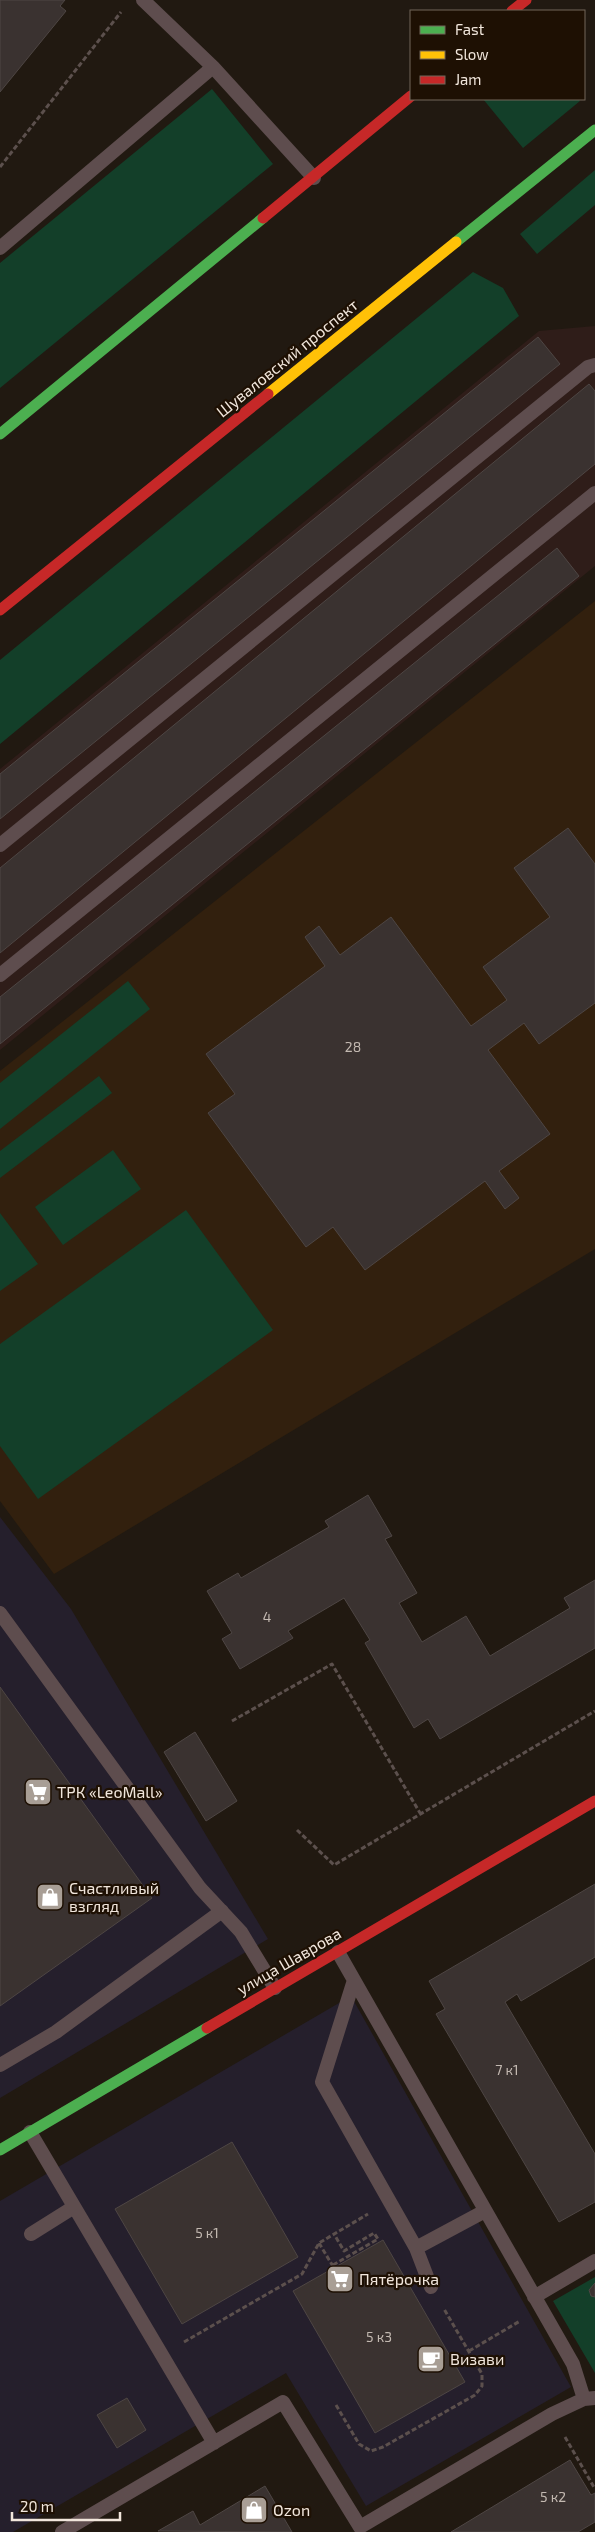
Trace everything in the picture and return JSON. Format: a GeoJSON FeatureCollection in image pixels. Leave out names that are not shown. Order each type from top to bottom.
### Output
{"type":"FeatureCollection","features":[{"type":"Feature","properties":{"kind":"main road"},"geometry":{"type":"LineString","coordinates":[[513,10],[526,0]]}},
{"type":"Feature","properties":{"kind":"main road"},"geometry":{"type":"LineString","coordinates":[[0,434],[314,178],[410,97]]}},
{"type":"Feature","properties":{"kind":"main road","name":"Шуваловский проспект"},"geometry":{"type":"LineString","coordinates":[[0,610],[595,130]]}},
{"type":"Feature","properties":{"kind":"main road","name":"улица Шаврова"},"geometry":{"type":"LineString","coordinates":[[0,2150],[595,1801]]}},
{"type":"Feature","properties":{"kind":"lane"},"geometry":{"type":"LineString","coordinates":[[143,0],[213,67],[314,178]]}},
{"type":"Feature","properties":{"kind":"lane"},"geometry":{"type":"LineString","coordinates":[[0,248],[213,67]]}},
{"type":"Feature","properties":{"kind":"lane"},"geometry":{"type":"LineString","coordinates":[[0,845],[580,373],[595,365]]}},
{"type":"Feature","properties":{"kind":"lane"},"geometry":{"type":"LineString","coordinates":[[0,975],[595,493]]}},
{"type":"Feature","properties":{"kind":"lane"},"geometry":{"type":"LineString","coordinates":[[0,1614],[200,1888],[241,1932],[275,1988]]}},
{"type":"Feature","properties":{"kind":"lane"},"geometry":{"type":"LineString","coordinates":[[0,2065],[56,2032],[222,1911]]}},
{"type":"Feature","properties":{"kind":"lane"},"geometry":{"type":"LineString","coordinates":[[62,2532],[283,2402],[360,2527],[552,2414],[589,2399],[573,2364],[338,1952]]}},
{"type":"Feature","properties":{"kind":"lane"},"geometry":{"type":"LineString","coordinates":[[354,1980],[322,2082],[416,2248],[430,2287]]}},
{"type":"Feature","properties":{"kind":"lane"},"geometry":{"type":"LineString","coordinates":[[30,2132],[214,2443]]}},
{"type":"Feature","properties":{"kind":"lane"},"geometry":{"type":"LineString","coordinates":[[31,2234],[74,2207]]}},
{"type":"Feature","properties":{"kind":"lane"},"geometry":{"type":"LineString","coordinates":[[416,2248],[485,2211]]}},
{"type":"Feature","properties":{"kind":"lane"},"geometry":{"type":"LineString","coordinates":[[534,2297],[595,2261]]}},
{"type":"Feature","properties":{"kind":"path"},"geometry":{"type":"LineString","coordinates":[[0,168],[125,8]]}},
{"type":"Feature","properties":{"kind":"path"},"geometry":{"type":"LineString","coordinates":[[232,1721],[332,1664],[420,1813]]}},
{"type":"Feature","properties":{"kind":"path"},"geometry":{"type":"LineString","coordinates":[[297,1830],[334,1865],[595,1711]]}},
{"type":"Feature","properties":{"kind":"path"},"geometry":{"type":"LineString","coordinates":[[162,2355],[302,2274],[319,2243],[390,2202]]}},
{"type":"Feature","properties":{"kind":"path"},"geometry":{"type":"LineString","coordinates":[[319,2243],[333,2266],[378,2239],[374,2233],[344,2251],[334,2234]]}},
{"type":"Feature","properties":{"kind":"path"},"geometry":{"type":"LineString","coordinates":[[336,2405],[360,2444],[370,2451],[383,2447],[475,2395],[482,2386],[482,2374],[430,2287]]}},
{"type":"Feature","properties":{"kind":"path"},"geometry":{"type":"LineString","coordinates":[[469,2351],[541,2309]]}},
{"type":"Feature","properties":{"kind":"path"},"geometry":{"type":"LineString","coordinates":[[552,2414],[595,2489]]}},
{"type":"Feature","properties":{"kind":"shaded area"},"geometry":{"type":"Polygon","coordinates":[[[595,326],[595,566],[0,1050],[0,769],[539,331],[595,326]]]}},
{"type":"Feature","properties":{"kind":"shaded area"},"geometry":{"type":"Polygon","coordinates":[[[595,601],[595,1249],[54,1574],[0,1501],[0,1071],[595,601]]]}},
{"type":"Feature","properties":{"kind":"shaded area"},"geometry":{"type":"Polygon","coordinates":[[[0,1517],[71,1609],[268,1939],[0,2098],[0,1517]]]}},
{"type":"Feature","properties":{"kind":"shaded area"},"geometry":{"type":"Polygon","coordinates":[[[351,1996],[571,2387],[366,2506],[286,2373],[13,2532],[0,2532],[0,2201],[351,1996]]]}},
{"type":"Feature","properties":{"kind":"green space"},"geometry":{"type":"Polygon","coordinates":[[[212,89],[273,164],[0,388],[0,263],[212,89]]]}},
{"type":"Feature","properties":{"kind":"green space"},"geometry":{"type":"Polygon","coordinates":[[[484,100],[580,101],[523,148],[484,100]]]}},
{"type":"Feature","properties":{"kind":"green space"},"geometry":{"type":"Polygon","coordinates":[[[595,170],[595,205],[537,254],[520,234],[595,170]]]}},
{"type":"Feature","properties":{"kind":"green space"},"geometry":{"type":"Polygon","coordinates":[[[473,272],[503,288],[519,316],[0,744],[0,660],[473,272]]]}},
{"type":"Feature","properties":{"kind":"green space"},"geometry":{"type":"Polygon","coordinates":[[[128,981],[150,1009],[0,1129],[0,1083],[128,981]]]}},
{"type":"Feature","properties":{"kind":"green space"},"geometry":{"type":"Polygon","coordinates":[[[99,1076],[112,1093],[0,1178],[0,1151],[99,1076]]]}},
{"type":"Feature","properties":{"kind":"green space"},"geometry":{"type":"Polygon","coordinates":[[[113,1150],[141,1189],[63,1245],[35,1207],[113,1150]]]}},
{"type":"Feature","properties":{"kind":"green space"},"geometry":{"type":"Polygon","coordinates":[[[186,1210],[273,1330],[38,1499],[0,1446],[0,1344],[186,1210]]]}},
{"type":"Feature","properties":{"kind":"green space"},"geometry":{"type":"Polygon","coordinates":[[[0,1213],[38,1264],[0,1291],[0,1213]]]}},
{"type":"Feature","properties":{"kind":"green space"},"geometry":{"type":"Polygon","coordinates":[[[595,2277],[595,2373],[553,2301],[595,2277]]]}},
{"type":"Feature","properties":{"kind":"building"},"geometry":{"type":"Polygon","coordinates":[[[0,0],[65,0],[60,6],[66,11],[0,92],[0,0]]]}},
{"type":"Feature","properties":{"kind":"building"},"geometry":{"type":"Polygon","coordinates":[[[538,337],[560,364],[0,819],[0,774],[538,337]]]}},
{"type":"Feature","properties":{"kind":"building"},"geometry":{"type":"Polygon","coordinates":[[[589,384],[595,391],[595,464],[0,953],[0,868],[589,384]]]}},
{"type":"Feature","properties":{"kind":"building"},"geometry":{"type":"Polygon","coordinates":[[[557,548],[579,576],[0,1044],[0,997],[557,548]]]}},
{"type":"Feature","properties":{"kind":"building"},"geometry":{"type":"Polygon","coordinates":[[[568,828],[595,864],[595,1003],[539,1044],[524,1023],[488,1050],[550,1134],[499,1171],[519,1198],[505,1209],[485,1181],[365,1270],[333,1227],[306,1247],[208,1113],[235,1094],[206,1054],[325,966],[305,937],[319,926],[340,955],[391,917],[471,1026],[507,1000],[483,967],[550,917],[514,868],[568,828]]]}},
{"type":"Feature","properties":{"kind":"building"},"geometry":{"type":"Polygon","coordinates":[[[368,1495],[392,1536],[385,1539],[417,1593],[399,1603],[422,1642],[466,1616],[490,1656],[570,1608],[564,1598],[595,1580],[595,1648],[440,1739],[428,1719],[414,1728],[365,1643],[370,1640],[344,1598],[288,1631],[293,1638],[240,1669],[222,1639],[232,1633],[207,1591],[238,1573],[241,1578],[329,1527],[325,1521],[368,1495]]]}},
{"type":"Feature","properties":{"kind":"building","name":"ТРК «LeoMall»"},"geometry":{"type":"Polygon","coordinates":[[[0,1687],[152,1898],[0,2006],[0,1687]]]}},
{"type":"Feature","properties":{"kind":"building"},"geometry":{"type":"Polygon","coordinates":[[[195,1732],[237,1801],[206,1821],[164,1752],[195,1732]]]}},
{"type":"Feature","properties":{"kind":"building"},"geometry":{"type":"Polygon","coordinates":[[[595,1884],[595,1957],[521,2001],[517,1994],[505,2002],[595,2154],[595,2202],[559,2222],[436,2014],[445,2009],[429,1981],[595,1884]]]}},
{"type":"Feature","properties":{"kind":"building"},"geometry":{"type":"Polygon","coordinates":[[[232,2142],[298,2257],[182,2324],[115,2209],[232,2142]]]}},
{"type":"Feature","properties":{"kind":"building"},"geometry":{"type":"Polygon","coordinates":[[[383,2240],[465,2382],[375,2433],[293,2291],[383,2240]]]}},
{"type":"Feature","properties":{"kind":"building"},"geometry":{"type":"Polygon","coordinates":[[[595,2283],[595,2297],[591,2296],[589,2290],[595,2283]]]}},
{"type":"Feature","properties":{"kind":"building"},"geometry":{"type":"Polygon","coordinates":[[[127,2398],[146,2430],[117,2448],[97,2415],[127,2398]]]}},
{"type":"Feature","properties":{"kind":"building"},"geometry":{"type":"Polygon","coordinates":[[[570,2460],[591,2495],[595,2493],[595,2522],[578,2532],[451,2532],[570,2460]]]}},
{"type":"Feature","properties":{"kind":"building"},"geometry":{"type":"Polygon","coordinates":[[[265,2486],[292,2532],[158,2531],[193,2511],[200,2525],[265,2486]]]}},
{"type":"Feature","properties":{"kind":"traffic: fast"},"geometry":{"type":"LineString","coordinates":[[456,242],[595,130]]}},
{"type":"Feature","properties":{"kind":"traffic: fast"},"geometry":{"type":"LineString","coordinates":[[0,434],[263,218]]}},
{"type":"Feature","properties":{"kind":"traffic: fast"},"geometry":{"type":"LineString","coordinates":[[0,2150],[207,2028]]}},
{"type":"Feature","properties":{"kind":"traffic: slow"},"geometry":{"type":"LineString","coordinates":[[268,394],[456,242]]}},
{"type":"Feature","properties":{"kind":"traffic: jam"},"geometry":{"type":"LineString","coordinates":[[513,10],[526,0]]}},
{"type":"Feature","properties":{"kind":"traffic: jam"},"geometry":{"type":"LineString","coordinates":[[263,218],[410,97]]}},
{"type":"Feature","properties":{"kind":"traffic: jam"},"geometry":{"type":"LineString","coordinates":[[0,610],[268,394]]}},
{"type":"Feature","properties":{"kind":"traffic: jam"},"geometry":{"type":"LineString","coordinates":[[207,2028],[595,1801]]}},
{"type":"Feature","properties":{"kind":"place","name":"ТРК «LeoMall»"},"geometry":{"type":"Point","coordinates":[38,1792]}},
{"type":"Feature","properties":{"kind":"place","name":"Счастливый взгляд"},"geometry":{"type":"Point","coordinates":[50,1897]}},
{"type":"Feature","properties":{"kind":"place","name":"Пятёрочка"},"geometry":{"type":"Point","coordinates":[340,2279]}},
{"type":"Feature","properties":{"kind":"place","name":"Визави"},"geometry":{"type":"Point","coordinates":[431,2359]}},
{"type":"Feature","properties":{"kind":"place","name":"Ozon"},"geometry":{"type":"Point","coordinates":[254,2510]}}]}
